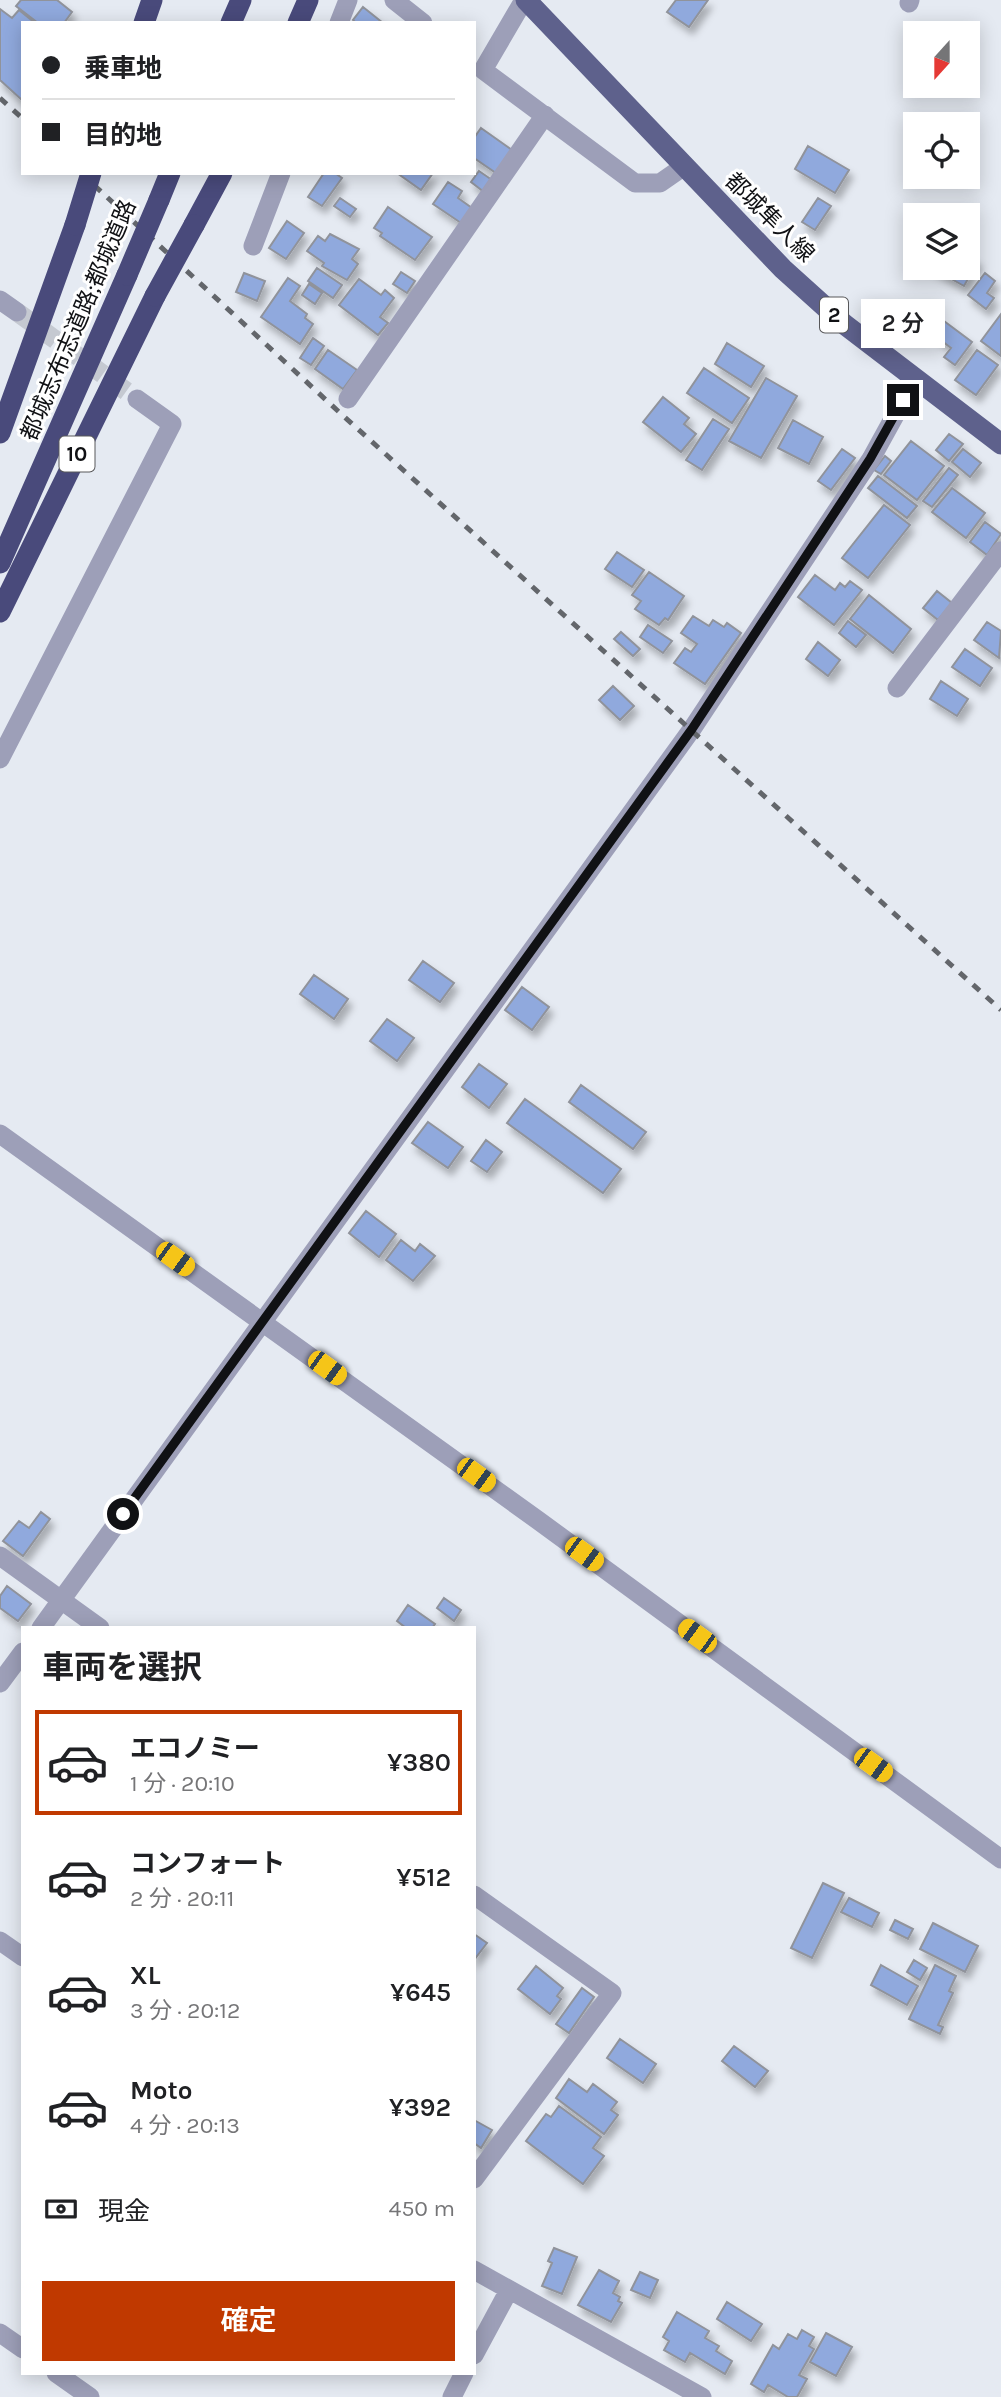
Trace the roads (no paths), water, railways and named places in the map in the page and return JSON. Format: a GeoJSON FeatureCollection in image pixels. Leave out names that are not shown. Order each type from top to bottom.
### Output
{"type":"FeatureCollection","features":[{"type":"Feature","properties":{"kind":"highway"},"geometry":{"type":"LineString","coordinates":[[145,21],[152,0]]}},
{"type":"Feature","properties":{"kind":"highway"},"geometry":{"type":"LineString","coordinates":[[232,21],[241,0]]}},
{"type":"Feature","properties":{"kind":"highway"},"geometry":{"type":"LineString","coordinates":[[299,21],[308,0]]}},
{"type":"Feature","properties":{"kind":"highway"},"geometry":{"type":"LineString","coordinates":[[0,433],[90,175]]}},
{"type":"Feature","properties":{"kind":"highway","name":"都城志布志道路;都城道路"},"geometry":{"type":"LineString","coordinates":[[0,563],[169,175]]}},
{"type":"Feature","properties":{"kind":"highway","name":"10"},"geometry":{"type":"LineString","coordinates":[[0,612],[155,296],[221,175]]}},
{"type":"Feature","properties":{"kind":"main road","name":"都城隼人線"},"geometry":{"type":"LineString","coordinates":[[525,0],[632,108],[683,167],[783,270],[844,324],[1001,444]]}},
{"type":"Feature","properties":{"kind":"street"},"geometry":{"type":"LineString","coordinates":[[340,21],[348,0]]}},
{"type":"Feature","properties":{"kind":"street"},"geometry":{"type":"LineString","coordinates":[[394,0],[420,21]]}},
{"type":"Feature","properties":{"kind":"street"},"geometry":{"type":"LineString","coordinates":[[525,0],[478,66],[635,183],[660,183],[683,167]]}},
{"type":"Feature","properties":{"kind":"street"},"geometry":{"type":"LineString","coordinates":[[348,399],[544,115]]}},
{"type":"Feature","properties":{"kind":"street"},"geometry":{"type":"LineString","coordinates":[[253,246],[280,175]]}},
{"type":"Feature","properties":{"kind":"street"},"geometry":{"type":"LineString","coordinates":[[0,299],[17,312]]}},
{"type":"Feature","properties":{"kind":"street"},"geometry":{"type":"LineString","coordinates":[[42,1626],[692,729],[870,459],[915,379]]}},
{"type":"Feature","properties":{"kind":"street"},"geometry":{"type":"LineString","coordinates":[[0,760],[172,424],[137,398]]}},
{"type":"Feature","properties":{"kind":"street"},"geometry":{"type":"LineString","coordinates":[[897,688],[1001,551]]}},
{"type":"Feature","properties":{"kind":"street"},"geometry":{"type":"LineString","coordinates":[[0,1134],[1001,1859]]}},
{"type":"Feature","properties":{"kind":"street"},"geometry":{"type":"LineString","coordinates":[[0,1556],[97,1626]]}},
{"type":"Feature","properties":{"kind":"street"},"geometry":{"type":"LineString","coordinates":[[0,1683],[21,1655]]}},
{"type":"Feature","properties":{"kind":"street"},"geometry":{"type":"LineString","coordinates":[[476,1896],[611,1993],[476,2176]]}},
{"type":"Feature","properties":{"kind":"street"},"geometry":{"type":"LineString","coordinates":[[0,1941],[21,1956]]}},
{"type":"Feature","properties":{"kind":"street"},"geometry":{"type":"LineString","coordinates":[[476,2271],[702,2397]]}},
{"type":"Feature","properties":{"kind":"street"},"geometry":{"type":"LineString","coordinates":[[476,2351],[509,2290]]}},
{"type":"Feature","properties":{"kind":"street"},"geometry":{"type":"LineString","coordinates":[[0,2333],[21,2349]]}},
{"type":"Feature","properties":{"kind":"street"},"geometry":{"type":"LineString","coordinates":[[59,2375],[90,2397]]}},
{"type":"Feature","properties":{"kind":"street"},"geometry":{"type":"LineString","coordinates":[[452,2397],[463,2375]]}},
{"type":"Feature","properties":{"kind":"tunnel"},"geometry":{"type":"LineString","coordinates":[[17,312],[137,399]]}},
{"type":"Feature","properties":{"kind":"railway"},"geometry":{"type":"LineString","coordinates":[[0,98],[21,117]]}},
{"type":"Feature","properties":{"kind":"railway"},"geometry":{"type":"LineString","coordinates":[[83,175],[339,412],[1001,1010]]}}]}
